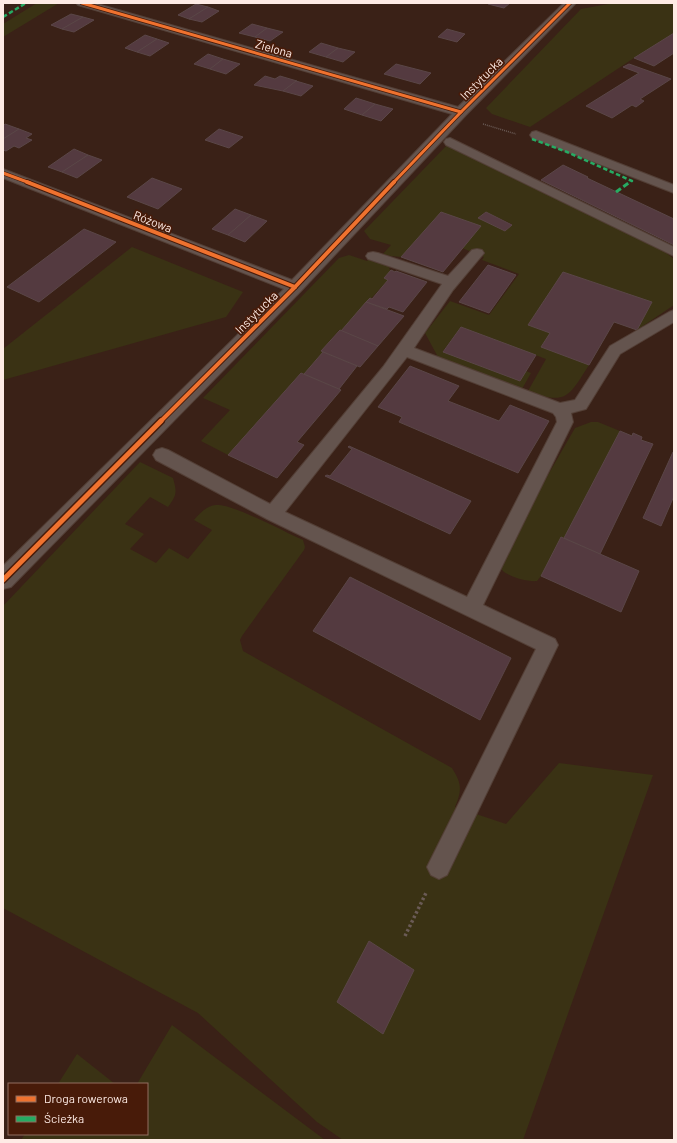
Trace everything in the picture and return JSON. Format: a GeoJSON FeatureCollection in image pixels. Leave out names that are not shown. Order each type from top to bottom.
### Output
{"type":"FeatureCollection","features":[{"type":"Feature","properties":{"kind":"street","name":"Zielona"},"geometry":{"type":"LineString","coordinates":[[82,3],[461,112]]}},
{"type":"Feature","properties":{"kind":"street","name":"Instytucka"},"geometry":{"type":"LineString","coordinates":[[3,580],[295,287],[461,112],[570,3]]}},
{"type":"Feature","properties":{"kind":"street","name":"Różowa"},"geometry":{"type":"LineString","coordinates":[[3,173],[295,287]]}},
{"type":"Feature","properties":{"kind":"lane"},"geometry":{"type":"LineString","coordinates":[[536,135],[674,189]]}},
{"type":"Feature","properties":{"kind":"lane"},"geometry":{"type":"LineString","coordinates":[[450,142],[674,252]]}},
{"type":"Feature","properties":{"kind":"lane"},"geometry":{"type":"LineString","coordinates":[[273,514],[404,350],[469,259],[477,252]]}},
{"type":"Feature","properties":{"kind":"lane"},"geometry":{"type":"LineString","coordinates":[[373,256],[452,282]]}},
{"type":"Feature","properties":{"kind":"lane"},"geometry":{"type":"LineString","coordinates":[[559,409],[580,405],[615,350],[674,315]]}},
{"type":"Feature","properties":{"kind":"lane"},"geometry":{"type":"LineString","coordinates":[[404,350],[559,409],[564,415],[565,422],[471,609]]}},
{"type":"Feature","properties":{"kind":"lane"},"geometry":{"type":"LineString","coordinates":[[162,455],[273,514],[548,645],[439,867]]}},
{"type":"Feature","properties":{"kind":"path"},"geometry":{"type":"LineString","coordinates":[[405,936],[439,867]]}},
{"type":"Feature","properties":{"kind":"shaded area"},"geometry":{"type":"Polygon","coordinates":[[[37,3],[59,3],[3,37],[3,24],[37,3]]]}},
{"type":"Feature","properties":{"kind":"shaded area"},"geometry":{"type":"Polygon","coordinates":[[[614,3],[674,3],[674,33],[530,127],[492,114],[486,108],[581,9],[614,3]]]}},
{"type":"Feature","properties":{"kind":"shaded area"},"geometry":{"type":"Polygon","coordinates":[[[448,144],[665,252],[674,259],[674,305],[637,330],[651,302],[563,272],[528,325],[550,333],[541,347],[589,365],[571,391],[559,398],[551,398],[528,391],[546,359],[461,327],[443,351],[520,381],[526,371],[531,373],[522,389],[438,357],[425,333],[450,301],[489,315],[519,274],[482,260],[484,257],[462,248],[480,226],[441,213],[401,257],[383,254],[391,245],[370,239],[364,231],[448,144]],[[485,212],[478,218],[505,231],[512,224],[485,212]]]}},
{"type":"Feature","properties":{"kind":"shaded area"},"geometry":{"type":"Polygon","coordinates":[[[132,247],[243,292],[226,317],[3,380],[3,349],[132,247]]]}},
{"type":"Feature","properties":{"kind":"shaded area"},"geometry":{"type":"Polygon","coordinates":[[[349,255],[367,261],[369,259],[390,267],[389,269],[391,270],[384,278],[388,280],[341,331],[339,330],[304,374],[301,373],[228,455],[201,441],[230,410],[203,398],[339,258],[349,255]]]}},
{"type":"Feature","properties":{"kind":"shaded area"},"geometry":{"type":"Polygon","coordinates":[[[591,422],[598,422],[620,431],[564,538],[561,537],[537,581],[524,580],[506,573],[502,570],[498,562],[575,428],[591,422]]]}},
{"type":"Feature","properties":{"kind":"shaded area"},"geometry":{"type":"Polygon","coordinates":[[[140,462],[173,478],[175,487],[175,496],[168,507],[150,497],[125,524],[144,534],[130,549],[156,563],[169,548],[188,559],[212,530],[194,520],[206,508],[216,505],[235,509],[303,540],[305,547],[304,550],[242,636],[240,640],[243,651],[452,768],[458,778],[460,787],[459,796],[455,807],[506,824],[559,763],[653,775],[523,1140],[343,1140],[317,1122],[198,1013],[3,908],[3,606],[140,462]]]}},
{"type":"Feature","properties":{"kind":"shaded area"},"geometry":{"type":"Polygon","coordinates":[[[172,1025],[325,1140],[21,1140],[24,1135],[148,1135],[148,1083],[138,1083],[172,1025]]]}},
{"type":"Feature","properties":{"kind":"shaded area"},"geometry":{"type":"Polygon","coordinates":[[[77,1054],[114,1083],[59,1083],[77,1054]]]}},
{"type":"Feature","properties":{"kind":"building"},"geometry":{"type":"Polygon","coordinates":[[[510,3],[504,8],[488,4],[510,3]]]}},
{"type":"Feature","properties":{"kind":"building"},"geometry":{"type":"Polygon","coordinates":[[[196,4],[208,7],[189,19],[178,15],[196,4]]]}},
{"type":"Feature","properties":{"kind":"building"},"geometry":{"type":"Polygon","coordinates":[[[208,7],[219,11],[202,22],[189,19],[208,7]]]}},
{"type":"Feature","properties":{"kind":"building"},"geometry":{"type":"Polygon","coordinates":[[[71,14],[83,17],[62,29],[51,25],[71,14]]]}},
{"type":"Feature","properties":{"kind":"building"},"geometry":{"type":"Polygon","coordinates":[[[83,17],[94,20],[74,32],[62,29],[83,17]]]}},
{"type":"Feature","properties":{"kind":"building"},"geometry":{"type":"Polygon","coordinates":[[[252,24],[267,28],[255,37],[239,33],[252,24]]]}},
{"type":"Feature","properties":{"kind":"building"},"geometry":{"type":"Polygon","coordinates":[[[267,28],[283,32],[270,41],[255,37],[267,28]]]}},
{"type":"Feature","properties":{"kind":"building"},"geometry":{"type":"Polygon","coordinates":[[[447,29],[465,34],[457,42],[438,37],[447,29]]]}},
{"type":"Feature","properties":{"kind":"building"},"geometry":{"type":"Polygon","coordinates":[[[674,33],[674,53],[654,66],[634,58],[674,33]]]}},
{"type":"Feature","properties":{"kind":"building"},"geometry":{"type":"Polygon","coordinates":[[[145,35],[157,39],[137,52],[125,48],[145,35]]]}},
{"type":"Feature","properties":{"kind":"building"},"geometry":{"type":"Polygon","coordinates":[[[157,39],[169,43],[150,56],[137,52],[157,39]]]}},
{"type":"Feature","properties":{"kind":"building"},"geometry":{"type":"Polygon","coordinates":[[[321,43],[338,48],[326,57],[309,52],[321,43]]]}},
{"type":"Feature","properties":{"kind":"building"},"geometry":{"type":"Polygon","coordinates":[[[338,48],[355,52],[343,62],[326,57],[338,48]]]}},
{"type":"Feature","properties":{"kind":"building"},"geometry":{"type":"Polygon","coordinates":[[[208,54],[223,59],[210,69],[194,64],[208,54]]]}},
{"type":"Feature","properties":{"kind":"building"},"geometry":{"type":"Polygon","coordinates":[[[223,59],[240,64],[226,74],[210,69],[223,59]]]}},
{"type":"Feature","properties":{"kind":"building"},"geometry":{"type":"Polygon","coordinates":[[[396,64],[431,73],[420,84],[384,74],[396,64]]]}},
{"type":"Feature","properties":{"kind":"building"},"geometry":{"type":"Polygon","coordinates":[[[629,64],[671,79],[640,99],[644,101],[636,107],[632,105],[612,118],[586,106],[639,73],[623,67],[629,64]]]}},
{"type":"Feature","properties":{"kind":"building"},"geometry":{"type":"Polygon","coordinates":[[[265,76],[275,79],[280,76],[297,81],[283,91],[254,85],[265,76]]]}},
{"type":"Feature","properties":{"kind":"building"},"geometry":{"type":"Polygon","coordinates":[[[296,81],[313,86],[301,96],[283,91],[296,81]]]}},
{"type":"Feature","properties":{"kind":"building"},"geometry":{"type":"Polygon","coordinates":[[[356,98],[375,104],[362,115],[344,109],[356,98]]]}},
{"type":"Feature","properties":{"kind":"building"},"geometry":{"type":"Polygon","coordinates":[[[375,104],[393,109],[381,121],[362,115],[375,104]]]}},
{"type":"Feature","properties":{"kind":"building"},"geometry":{"type":"Polygon","coordinates":[[[5,124],[19,129],[3,139],[3,126],[5,124]]]}},
{"type":"Feature","properties":{"kind":"building"},"geometry":{"type":"Polygon","coordinates":[[[19,129],[32,134],[26,138],[32,140],[19,148],[14,146],[6,151],[3,150],[3,139],[19,129]]]}},
{"type":"Feature","properties":{"kind":"building"},"geometry":{"type":"Polygon","coordinates":[[[219,129],[243,137],[229,148],[205,140],[219,129]]]}},
{"type":"Feature","properties":{"kind":"building"},"geometry":{"type":"Polygon","coordinates":[[[74,149],[88,155],[62,172],[48,167],[74,149]]]}},
{"type":"Feature","properties":{"kind":"building"},"geometry":{"type":"Polygon","coordinates":[[[88,155],[102,160],[77,178],[62,172],[88,155]]]}},
{"type":"Feature","properties":{"kind":"building"},"geometry":{"type":"Polygon","coordinates":[[[563,165],[674,219],[674,245],[541,180],[563,165]]]}},
{"type":"Feature","properties":{"kind":"building"},"geometry":{"type":"Polygon","coordinates":[[[152,178],[182,189],[158,209],[127,197],[152,178]]]}},
{"type":"Feature","properties":{"kind":"building"},"geometry":{"type":"Polygon","coordinates":[[[235,209],[251,215],[228,235],[212,229],[235,209]]]}},
{"type":"Feature","properties":{"kind":"building"},"geometry":{"type":"Polygon","coordinates":[[[441,212],[481,226],[443,272],[401,257],[441,212]]]}},
{"type":"Feature","properties":{"kind":"building"},"geometry":{"type":"Polygon","coordinates":[[[486,212],[512,225],[505,231],[478,218],[486,212]]]}},
{"type":"Feature","properties":{"kind":"building"},"geometry":{"type":"Polygon","coordinates":[[[251,215],[267,221],[245,242],[228,235],[251,215]]]}},
{"type":"Feature","properties":{"kind":"building"},"geometry":{"type":"Polygon","coordinates":[[[84,229],[116,242],[39,302],[7,287],[84,229]]]}},
{"type":"Feature","properties":{"kind":"building"},"geometry":{"type":"Polygon","coordinates":[[[488,265],[516,275],[489,313],[459,302],[488,265]]]}},
{"type":"Feature","properties":{"kind":"building"},"geometry":{"type":"Polygon","coordinates":[[[391,270],[427,282],[403,312],[389,307],[387,309],[366,302],[370,298],[372,299],[388,280],[384,278],[391,270]]]}},
{"type":"Feature","properties":{"kind":"building"},"geometry":{"type":"Polygon","coordinates":[[[563,272],[652,302],[637,330],[614,322],[589,365],[541,347],[550,333],[528,325],[563,272]]]}},
{"type":"Feature","properties":{"kind":"building"},"geometry":{"type":"Polygon","coordinates":[[[366,302],[404,316],[378,346],[341,331],[366,302]]]}},
{"type":"Feature","properties":{"kind":"building"},"geometry":{"type":"Polygon","coordinates":[[[461,327],[536,355],[520,381],[443,352],[461,327]]]}},
{"type":"Feature","properties":{"kind":"building"},"geometry":{"type":"Polygon","coordinates":[[[340,330],[378,346],[360,367],[321,351],[340,330]]]}},
{"type":"Feature","properties":{"kind":"building"},"geometry":{"type":"Polygon","coordinates":[[[323,352],[357,366],[339,389],[304,374],[323,352]]]}},
{"type":"Feature","properties":{"kind":"building"},"geometry":{"type":"Polygon","coordinates":[[[410,366],[459,386],[448,401],[499,421],[510,405],[549,421],[518,473],[399,422],[402,417],[378,407],[410,366]]]}},
{"type":"Feature","properties":{"kind":"building"},"geometry":{"type":"Polygon","coordinates":[[[301,373],[341,390],[297,442],[304,445],[277,478],[228,455],[301,373]]]}},
{"type":"Feature","properties":{"kind":"building"},"geometry":{"type":"Polygon","coordinates":[[[620,431],[632,436],[633,433],[642,437],[641,440],[653,444],[600,554],[564,538],[620,431]]]}},
{"type":"Feature","properties":{"kind":"building"},"geometry":{"type":"Polygon","coordinates":[[[349,446],[471,501],[450,534],[325,476],[330,476],[352,449],[348,447],[349,446]]]}},
{"type":"Feature","properties":{"kind":"building"},"geometry":{"type":"Polygon","coordinates":[[[673,452],[674,496],[661,526],[643,518],[673,452]]]}},
{"type":"Feature","properties":{"kind":"building"},"geometry":{"type":"Polygon","coordinates":[[[561,537],[639,571],[621,612],[541,576],[561,537]]]}},
{"type":"Feature","properties":{"kind":"building"},"geometry":{"type":"Polygon","coordinates":[[[350,577],[511,658],[480,720],[313,631],[350,577]]]}},
{"type":"Feature","properties":{"kind":"building"},"geometry":{"type":"Polygon","coordinates":[[[369,941],[414,970],[383,1034],[337,1002],[369,941]]]}},
{"type":"Feature","properties":{"kind":"marked path"},"geometry":{"type":"LineString","coordinates":[[3,17],[26,3]]}},
{"type":"Feature","properties":{"kind":"marked path"},"geometry":{"type":"LineString","coordinates":[[532,139],[567,152],[632,181],[616,192]]}},
{"type":"Feature","properties":{"kind":"cycle path"},"geometry":{"type":"LineString","coordinates":[[82,3],[461,112]]}},
{"type":"Feature","properties":{"kind":"cycle path"},"geometry":{"type":"LineString","coordinates":[[3,580],[295,287],[461,112],[570,3]]}},
{"type":"Feature","properties":{"kind":"cycle path"},"geometry":{"type":"LineString","coordinates":[[3,173],[295,287]]}}]}
